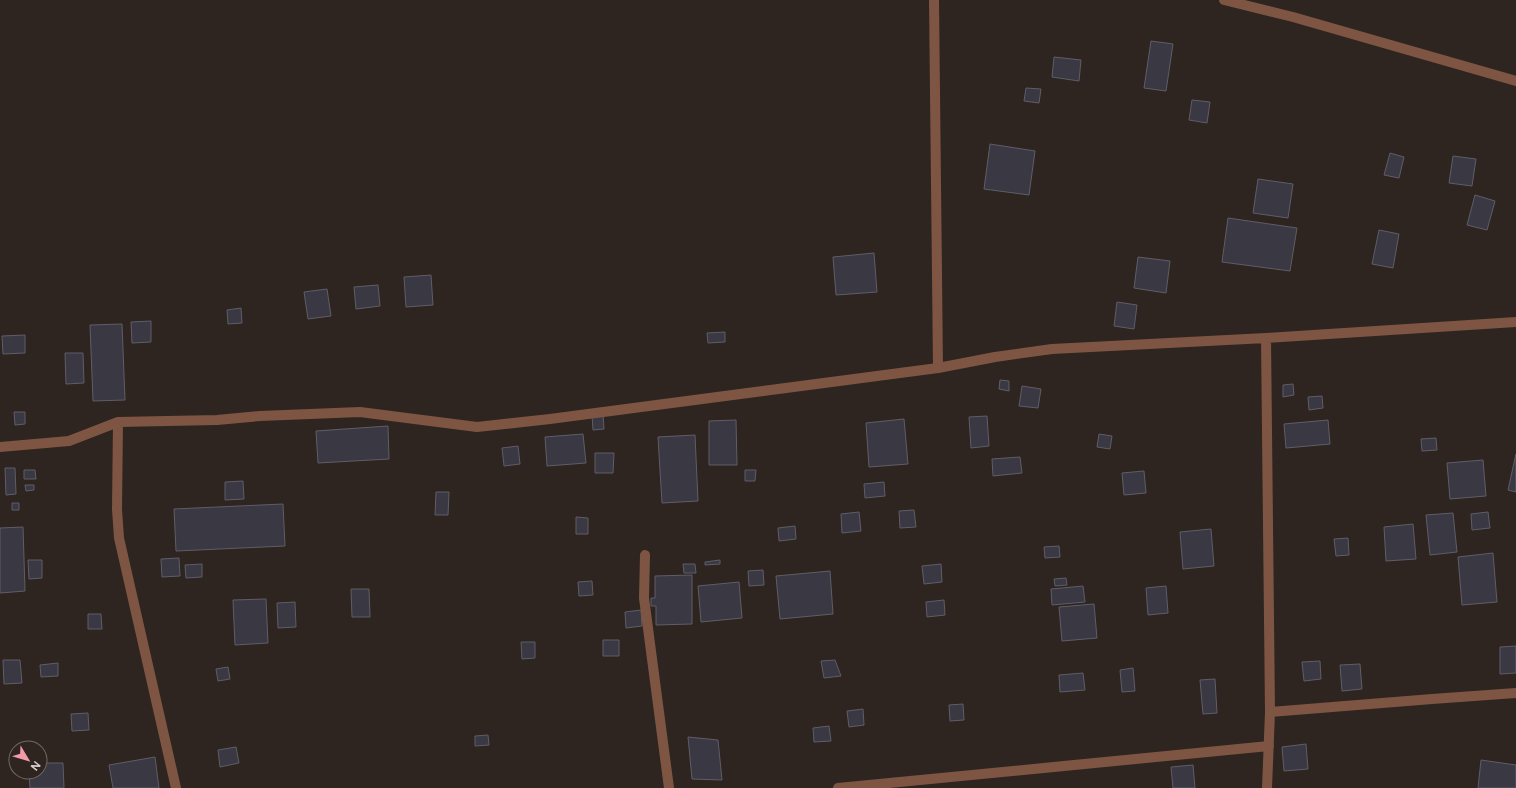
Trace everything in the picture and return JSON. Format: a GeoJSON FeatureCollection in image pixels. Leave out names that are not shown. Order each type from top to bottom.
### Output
{"type":"FeatureCollection","features":[{"type":"Feature","properties":{"kind":"street"},"geometry":{"type":"LineString","coordinates":[[934,0],[938,368]]}},
{"type":"Feature","properties":{"kind":"street"},"geometry":{"type":"LineString","coordinates":[[1224,0],[1293,16],[1516,81]]}},
{"type":"Feature","properties":{"kind":"street"},"geometry":{"type":"LineString","coordinates":[[0,447],[69,441],[118,422],[216,420],[260,416],[360,412],[477,426],[558,418],[938,368],[995,357],[1052,349],[1266,338],[1516,322]]}},
{"type":"Feature","properties":{"kind":"street"},"geometry":{"type":"LineString","coordinates":[[1266,338],[1270,712],[1267,788]]}},
{"type":"Feature","properties":{"kind":"street"},"geometry":{"type":"LineString","coordinates":[[118,422],[117,509],[119,538],[176,788]]}},
{"type":"Feature","properties":{"kind":"street"},"geometry":{"type":"LineString","coordinates":[[646,555],[644,598],[669,788]]}},
{"type":"Feature","properties":{"kind":"street"},"geometry":{"type":"LineString","coordinates":[[1270,712],[1516,693]]}},
{"type":"Feature","properties":{"kind":"street"},"geometry":{"type":"LineString","coordinates":[[838,788],[1269,746]]}},
{"type":"Feature","properties":{"kind":"building"},"geometry":{"type":"Polygon","coordinates":[[[1151,41],[1173,44],[1166,91],[1144,88],[1151,41]]]}},
{"type":"Feature","properties":{"kind":"building"},"geometry":{"type":"Polygon","coordinates":[[[1054,57],[1081,60],[1079,81],[1052,77],[1054,57]]]}},
{"type":"Feature","properties":{"kind":"building"},"geometry":{"type":"Polygon","coordinates":[[[1026,88],[1041,89],[1039,103],[1024,101],[1026,88]]]}},
{"type":"Feature","properties":{"kind":"building"},"geometry":{"type":"Polygon","coordinates":[[[1192,100],[1210,102],[1207,123],[1189,120],[1192,100]]]}},
{"type":"Feature","properties":{"kind":"building"},"geometry":{"type":"Polygon","coordinates":[[[990,144],[1035,151],[1029,195],[984,189],[990,144]]]}},
{"type":"Feature","properties":{"kind":"building"},"geometry":{"type":"Polygon","coordinates":[[[1390,153],[1404,157],[1399,178],[1384,175],[1390,153]]]}},
{"type":"Feature","properties":{"kind":"building"},"geometry":{"type":"Polygon","coordinates":[[[1453,156],[1476,159],[1472,186],[1449,183],[1453,156]]]}},
{"type":"Feature","properties":{"kind":"building"},"geometry":{"type":"Polygon","coordinates":[[[1258,179],[1293,184],[1288,218],[1253,213],[1258,179]]]}},
{"type":"Feature","properties":{"kind":"building"},"geometry":{"type":"Polygon","coordinates":[[[1475,195],[1495,201],[1487,230],[1467,225],[1475,195]]]}},
{"type":"Feature","properties":{"kind":"building"},"geometry":{"type":"Polygon","coordinates":[[[1228,218],[1297,228],[1290,271],[1222,262],[1228,218]]]}},
{"type":"Feature","properties":{"kind":"building"},"geometry":{"type":"Polygon","coordinates":[[[1379,230],[1399,234],[1393,268],[1372,264],[1379,230]]]}},
{"type":"Feature","properties":{"kind":"building"},"geometry":{"type":"Polygon","coordinates":[[[874,253],[877,292],[836,295],[833,257],[874,253]]]}},
{"type":"Feature","properties":{"kind":"building"},"geometry":{"type":"Polygon","coordinates":[[[1138,257],[1170,261],[1166,293],[1134,288],[1138,257]]]}},
{"type":"Feature","properties":{"kind":"building"},"geometry":{"type":"Polygon","coordinates":[[[431,275],[433,305],[406,307],[404,277],[431,275]]]}},
{"type":"Feature","properties":{"kind":"building"},"geometry":{"type":"Polygon","coordinates":[[[378,285],[380,306],[356,309],[354,287],[378,285]]]}},
{"type":"Feature","properties":{"kind":"building"},"geometry":{"type":"Polygon","coordinates":[[[327,289],[331,316],[308,319],[304,292],[327,289]]]}},
{"type":"Feature","properties":{"kind":"building"},"geometry":{"type":"Polygon","coordinates":[[[1117,302],[1137,305],[1134,329],[1114,326],[1117,302]]]}},
{"type":"Feature","properties":{"kind":"building"},"geometry":{"type":"Polygon","coordinates":[[[241,308],[242,323],[228,324],[227,310],[241,308]]]}},
{"type":"Feature","properties":{"kind":"building"},"geometry":{"type":"Polygon","coordinates":[[[151,321],[151,342],[132,343],[131,322],[151,321]]]}},
{"type":"Feature","properties":{"kind":"building"},"geometry":{"type":"Polygon","coordinates":[[[122,324],[125,400],[93,401],[90,325],[122,324]]]}},
{"type":"Feature","properties":{"kind":"building"},"geometry":{"type":"Polygon","coordinates":[[[725,332],[725,342],[708,343],[707,333],[725,332]]]}},
{"type":"Feature","properties":{"kind":"building"},"geometry":{"type":"Polygon","coordinates":[[[25,335],[25,353],[3,354],[2,336],[25,335]]]}},
{"type":"Feature","properties":{"kind":"building"},"geometry":{"type":"Polygon","coordinates":[[[65,353],[83,353],[84,383],[66,384],[65,353]]]}},
{"type":"Feature","properties":{"kind":"building"},"geometry":{"type":"Polygon","coordinates":[[[1000,380],[1009,381],[1009,391],[999,389],[1000,380]]]}},
{"type":"Feature","properties":{"kind":"building"},"geometry":{"type":"Polygon","coordinates":[[[1293,384],[1294,395],[1283,397],[1283,385],[1293,384]]]}},
{"type":"Feature","properties":{"kind":"building"},"geometry":{"type":"Polygon","coordinates":[[[1022,386],[1041,389],[1038,408],[1019,406],[1022,386]]]}},
{"type":"Feature","properties":{"kind":"building"},"geometry":{"type":"Polygon","coordinates":[[[1322,396],[1323,408],[1309,410],[1308,397],[1322,396]]]}},
{"type":"Feature","properties":{"kind":"building"},"geometry":{"type":"Polygon","coordinates":[[[14,412],[25,412],[25,424],[15,425],[14,412]]]}},
{"type":"Feature","properties":{"kind":"building"},"geometry":{"type":"Polygon","coordinates":[[[603,414],[604,429],[593,430],[592,415],[603,414]]]}},
{"type":"Feature","properties":{"kind":"building"},"geometry":{"type":"Polygon","coordinates":[[[987,416],[989,446],[971,448],[969,417],[987,416]]]}},
{"type":"Feature","properties":{"kind":"building"},"geometry":{"type":"Polygon","coordinates":[[[904,419],[908,464],[869,467],[866,423],[904,419]]]}},
{"type":"Feature","properties":{"kind":"building"},"geometry":{"type":"Polygon","coordinates":[[[736,420],[737,465],[709,465],[709,421],[736,420]]]}},
{"type":"Feature","properties":{"kind":"building"},"geometry":{"type":"Polygon","coordinates":[[[1328,420],[1330,444],[1286,448],[1284,424],[1328,420]]]}},
{"type":"Feature","properties":{"kind":"building"},"geometry":{"type":"Polygon","coordinates":[[[388,426],[389,459],[318,463],[316,431],[388,426]]]}},
{"type":"Feature","properties":{"kind":"building"},"geometry":{"type":"Polygon","coordinates":[[[583,434],[586,463],[547,466],[545,437],[583,434]]]}},
{"type":"Feature","properties":{"kind":"building"},"geometry":{"type":"Polygon","coordinates":[[[1099,434],[1112,436],[1110,449],[1097,447],[1099,434]]]}},
{"type":"Feature","properties":{"kind":"building"},"geometry":{"type":"Polygon","coordinates":[[[695,435],[698,501],[662,503],[658,437],[695,435]]]}},
{"type":"Feature","properties":{"kind":"building"},"geometry":{"type":"Polygon","coordinates":[[[1436,438],[1437,450],[1422,451],[1421,439],[1436,438]]]}},
{"type":"Feature","properties":{"kind":"building"},"geometry":{"type":"Polygon","coordinates":[[[518,446],[520,464],[504,466],[502,448],[518,446]]]}},
{"type":"Feature","properties":{"kind":"building"},"geometry":{"type":"Polygon","coordinates":[[[595,453],[614,453],[613,473],[595,473],[595,453]]]}},
{"type":"Feature","properties":{"kind":"building"},"geometry":{"type":"Polygon","coordinates":[[[1516,454],[1516,492],[1508,490],[1516,454]]]}},
{"type":"Feature","properties":{"kind":"building"},"geometry":{"type":"Polygon","coordinates":[[[1020,457],[1022,473],[993,476],[992,459],[1020,457]]]}},
{"type":"Feature","properties":{"kind":"building"},"geometry":{"type":"Polygon","coordinates":[[[1483,460],[1486,496],[1450,499],[1447,463],[1483,460]]]}},
{"type":"Feature","properties":{"kind":"building"},"geometry":{"type":"Polygon","coordinates":[[[5,468],[15,468],[16,494],[6,495],[5,468]]]}},
{"type":"Feature","properties":{"kind":"building"},"geometry":{"type":"Polygon","coordinates":[[[24,470],[35,470],[36,479],[24,479],[24,470]]]}},
{"type":"Feature","properties":{"kind":"building"},"geometry":{"type":"Polygon","coordinates":[[[745,470],[756,470],[755,481],[745,481],[745,470]]]}},
{"type":"Feature","properties":{"kind":"building"},"geometry":{"type":"Polygon","coordinates":[[[1144,471],[1146,493],[1124,495],[1122,473],[1144,471]]]}},
{"type":"Feature","properties":{"kind":"building"},"geometry":{"type":"Polygon","coordinates":[[[243,481],[244,499],[225,500],[225,482],[243,481]]]}},
{"type":"Feature","properties":{"kind":"building"},"geometry":{"type":"Polygon","coordinates":[[[884,482],[885,496],[865,498],[864,484],[884,482]]]}},
{"type":"Feature","properties":{"kind":"building"},"geometry":{"type":"Polygon","coordinates":[[[25,485],[34,485],[34,490],[26,491],[25,485]]]}},
{"type":"Feature","properties":{"kind":"building"},"geometry":{"type":"Polygon","coordinates":[[[436,492],[449,492],[448,515],[435,515],[436,492]]]}},
{"type":"Feature","properties":{"kind":"building"},"geometry":{"type":"Polygon","coordinates":[[[12,503],[19,503],[19,510],[12,510],[12,503]]]}},
{"type":"Feature","properties":{"kind":"building"},"geometry":{"type":"Polygon","coordinates":[[[283,504],[285,546],[176,551],[174,509],[283,504]]]}},
{"type":"Feature","properties":{"kind":"building"},"geometry":{"type":"Polygon","coordinates":[[[914,510],[916,527],[900,528],[899,511],[914,510]]]}},
{"type":"Feature","properties":{"kind":"building"},"geometry":{"type":"Polygon","coordinates":[[[859,512],[861,531],[842,533],[841,514],[859,512]]]}},
{"type":"Feature","properties":{"kind":"building"},"geometry":{"type":"Polygon","coordinates":[[[1488,512],[1490,528],[1472,530],[1471,514],[1488,512]]]}},
{"type":"Feature","properties":{"kind":"building"},"geometry":{"type":"Polygon","coordinates":[[[1453,513],[1457,552],[1430,555],[1426,515],[1453,513]]]}},
{"type":"Feature","properties":{"kind":"building"},"geometry":{"type":"Polygon","coordinates":[[[576,517],[588,518],[588,534],[576,534],[576,517]]]}},
{"type":"Feature","properties":{"kind":"building"},"geometry":{"type":"Polygon","coordinates":[[[1413,524],[1416,559],[1386,561],[1384,527],[1413,524]]]}},
{"type":"Feature","properties":{"kind":"building"},"geometry":{"type":"Polygon","coordinates":[[[795,526],[796,539],[779,541],[778,528],[795,526]]]}},
{"type":"Feature","properties":{"kind":"building"},"geometry":{"type":"Polygon","coordinates":[[[23,527],[25,591],[0,593],[0,528],[23,527]]]}},
{"type":"Feature","properties":{"kind":"building"},"geometry":{"type":"Polygon","coordinates":[[[1211,529],[1214,566],[1183,569],[1180,532],[1211,529]]]}},
{"type":"Feature","properties":{"kind":"building"},"geometry":{"type":"Polygon","coordinates":[[[1348,538],[1349,555],[1336,556],[1334,539],[1348,538]]]}},
{"type":"Feature","properties":{"kind":"building"},"geometry":{"type":"Polygon","coordinates":[[[1059,546],[1060,557],[1045,558],[1044,547],[1059,546]]]}},
{"type":"Feature","properties":{"kind":"building"},"geometry":{"type":"Polygon","coordinates":[[[1493,553],[1497,602],[1462,605],[1458,557],[1493,553]]]}},
{"type":"Feature","properties":{"kind":"building"},"geometry":{"type":"Polygon","coordinates":[[[179,558],[180,576],[162,577],[161,559],[179,558]]]}},
{"type":"Feature","properties":{"kind":"building"},"geometry":{"type":"Polygon","coordinates":[[[28,560],[42,560],[42,578],[29,579],[28,560]]]}},
{"type":"Feature","properties":{"kind":"building"},"geometry":{"type":"Polygon","coordinates":[[[720,560],[720,564],[705,565],[705,562],[720,560]]]}},
{"type":"Feature","properties":{"kind":"building"},"geometry":{"type":"Polygon","coordinates":[[[202,564],[202,577],[186,578],[185,565],[202,564]]]}},
{"type":"Feature","properties":{"kind":"building"},"geometry":{"type":"Polygon","coordinates":[[[683,564],[695,564],[696,573],[684,573],[683,564]]]}},
{"type":"Feature","properties":{"kind":"building"},"geometry":{"type":"Polygon","coordinates":[[[941,564],[942,582],[924,584],[922,566],[941,564]]]}},
{"type":"Feature","properties":{"kind":"building"},"geometry":{"type":"Polygon","coordinates":[[[763,570],[764,585],[749,586],[748,571],[763,570]]]}},
{"type":"Feature","properties":{"kind":"building"},"geometry":{"type":"Polygon","coordinates":[[[830,571],[833,614],[780,619],[776,576],[830,571]]]}},
{"type":"Feature","properties":{"kind":"building"},"geometry":{"type":"Polygon","coordinates":[[[692,575],[692,624],[656,625],[656,606],[651,606],[651,598],[655,598],[655,576],[692,575]]]}},
{"type":"Feature","properties":{"kind":"building"},"geometry":{"type":"Polygon","coordinates":[[[1066,578],[1067,585],[1055,586],[1054,579],[1066,578]]]}},
{"type":"Feature","properties":{"kind":"building"},"geometry":{"type":"Polygon","coordinates":[[[592,581],[593,595],[579,596],[578,582],[592,581]]]}},
{"type":"Feature","properties":{"kind":"building"},"geometry":{"type":"Polygon","coordinates":[[[739,582],[742,618],[701,622],[698,586],[739,582]]]}},
{"type":"Feature","properties":{"kind":"building"},"geometry":{"type":"Polygon","coordinates":[[[1083,586],[1085,602],[1052,605],[1051,589],[1083,586]]]}},
{"type":"Feature","properties":{"kind":"building"},"geometry":{"type":"Polygon","coordinates":[[[1166,586],[1168,613],[1148,615],[1146,588],[1166,586]]]}},
{"type":"Feature","properties":{"kind":"building"},"geometry":{"type":"Polygon","coordinates":[[[351,589],[369,589],[370,617],[352,617],[351,589]]]}},
{"type":"Feature","properties":{"kind":"building"},"geometry":{"type":"Polygon","coordinates":[[[266,599],[268,643],[235,645],[233,600],[266,599]]]}},
{"type":"Feature","properties":{"kind":"building"},"geometry":{"type":"Polygon","coordinates":[[[944,600],[945,615],[927,617],[926,602],[944,600]]]}},
{"type":"Feature","properties":{"kind":"building"},"geometry":{"type":"Polygon","coordinates":[[[295,602],[296,627],[278,628],[277,603],[295,602]]]}},
{"type":"Feature","properties":{"kind":"building"},"geometry":{"type":"Polygon","coordinates":[[[1094,604],[1097,638],[1062,641],[1059,607],[1094,604]]]}},
{"type":"Feature","properties":{"kind":"building"},"geometry":{"type":"Polygon","coordinates":[[[641,610],[642,626],[626,628],[625,612],[641,610]]]}},
{"type":"Feature","properties":{"kind":"building"},"geometry":{"type":"Polygon","coordinates":[[[88,614],[101,614],[102,629],[88,629],[88,614]]]}},
{"type":"Feature","properties":{"kind":"building"},"geometry":{"type":"Polygon","coordinates":[[[603,640],[619,640],[619,656],[603,656],[603,640]]]}},
{"type":"Feature","properties":{"kind":"building"},"geometry":{"type":"Polygon","coordinates":[[[521,642],[535,642],[535,658],[522,659],[521,642]]]}},
{"type":"Feature","properties":{"kind":"building"},"geometry":{"type":"Polygon","coordinates":[[[1516,646],[1516,673],[1500,674],[1500,647],[1516,646]]]}},
{"type":"Feature","properties":{"kind":"building"},"geometry":{"type":"Polygon","coordinates":[[[3,660],[20,660],[22,683],[4,684],[3,660]]]}},
{"type":"Feature","properties":{"kind":"building"},"geometry":{"type":"Polygon","coordinates":[[[835,660],[841,676],[824,678],[821,661],[835,660]]]}},
{"type":"Feature","properties":{"kind":"building"},"geometry":{"type":"Polygon","coordinates":[[[1320,661],[1321,679],[1304,681],[1302,662],[1320,661]]]}},
{"type":"Feature","properties":{"kind":"building"},"geometry":{"type":"Polygon","coordinates":[[[58,663],[58,676],[41,677],[40,665],[58,663]]]}},
{"type":"Feature","properties":{"kind":"building"},"geometry":{"type":"Polygon","coordinates":[[[1360,664],[1362,689],[1342,691],[1340,665],[1360,664]]]}},
{"type":"Feature","properties":{"kind":"building"},"geometry":{"type":"Polygon","coordinates":[[[228,667],[230,679],[218,681],[216,669],[228,667]]]}},
{"type":"Feature","properties":{"kind":"building"},"geometry":{"type":"Polygon","coordinates":[[[1133,668],[1135,691],[1122,692],[1120,670],[1133,668]]]}},
{"type":"Feature","properties":{"kind":"building"},"geometry":{"type":"Polygon","coordinates":[[[1083,673],[1085,690],[1060,692],[1059,675],[1083,673]]]}},
{"type":"Feature","properties":{"kind":"building"},"geometry":{"type":"Polygon","coordinates":[[[1215,679],[1217,713],[1203,714],[1200,680],[1215,679]]]}},
{"type":"Feature","properties":{"kind":"building"},"geometry":{"type":"Polygon","coordinates":[[[963,704],[964,720],[950,721],[949,705],[963,704]]]}},
{"type":"Feature","properties":{"kind":"building"},"geometry":{"type":"Polygon","coordinates":[[[863,709],[864,725],[849,727],[847,711],[863,709]]]}},
{"type":"Feature","properties":{"kind":"building"},"geometry":{"type":"Polygon","coordinates":[[[88,713],[89,730],[72,731],[71,714],[88,713]]]}},
{"type":"Feature","properties":{"kind":"building"},"geometry":{"type":"Polygon","coordinates":[[[829,726],[831,741],[814,742],[813,728],[829,726]]]}},
{"type":"Feature","properties":{"kind":"building"},"geometry":{"type":"Polygon","coordinates":[[[488,735],[489,745],[475,746],[475,736],[488,735]]]}},
{"type":"Feature","properties":{"kind":"building"},"geometry":{"type":"Polygon","coordinates":[[[688,737],[718,740],[722,780],[692,779],[688,737]]]}},
{"type":"Feature","properties":{"kind":"building"},"geometry":{"type":"Polygon","coordinates":[[[1306,744],[1308,769],[1284,771],[1282,747],[1306,744]]]}},
{"type":"Feature","properties":{"kind":"building"},"geometry":{"type":"Polygon","coordinates":[[[236,747],[239,763],[220,767],[218,750],[236,747]]]}},
{"type":"Feature","properties":{"kind":"building"},"geometry":{"type":"Polygon","coordinates":[[[155,757],[159,788],[113,788],[109,765],[155,757]]]}},
{"type":"Feature","properties":{"kind":"building"},"geometry":{"type":"Polygon","coordinates":[[[1481,760],[1516,765],[1516,788],[1478,788],[1481,760]]]}},
{"type":"Feature","properties":{"kind":"building"},"geometry":{"type":"Polygon","coordinates":[[[48,763],[63,763],[64,788],[30,788],[30,780],[48,780],[48,763]]]}},
{"type":"Feature","properties":{"kind":"building"},"geometry":{"type":"Polygon","coordinates":[[[1193,765],[1195,788],[1173,788],[1171,767],[1193,765]]]}}]}
